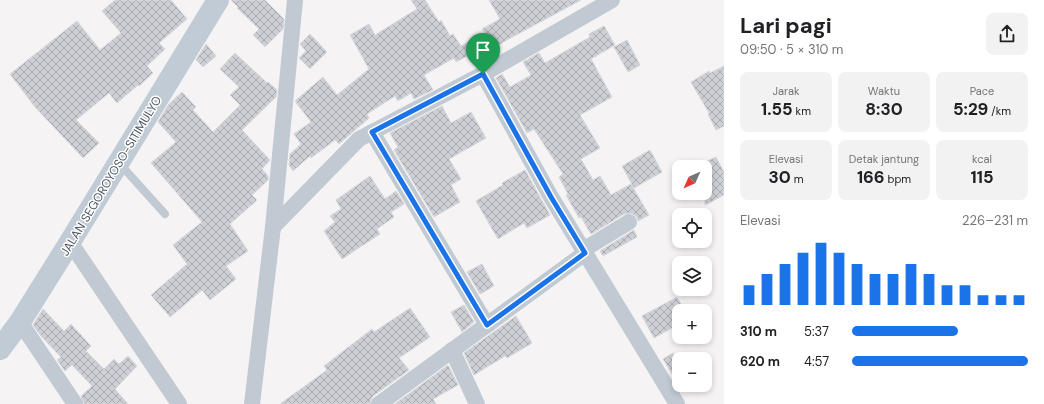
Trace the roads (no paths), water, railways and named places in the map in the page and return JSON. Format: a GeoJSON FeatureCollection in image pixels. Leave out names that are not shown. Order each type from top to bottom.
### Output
{"type":"FeatureCollection","features":[{"type":"Feature","properties":{"kind":"main road","name":"JALAN SEGOROYOSO-SITIMULYO"},"geometry":{"type":"LineString","coordinates":[[0,349],[20,322],[70,242],[218,0]]}},
{"type":"Feature","properties":{"kind":"street"},"geometry":{"type":"LineString","coordinates":[[252,404],[273,227],[295,0]]}},
{"type":"Feature","properties":{"kind":"street"},"geometry":{"type":"LineString","coordinates":[[273,227],[359,139],[483,74],[612,0]]}},
{"type":"Feature","properties":{"kind":"street"},"geometry":{"type":"LineString","coordinates":[[483,74],[551,197],[677,404]]}},
{"type":"Feature","properties":{"kind":"street"},"geometry":{"type":"LineString","coordinates":[[372,132],[487,325]]}},
{"type":"Feature","properties":{"kind":"street"},"geometry":{"type":"LineString","coordinates":[[379,404],[584,252],[629,222]]}},
{"type":"Feature","properties":{"kind":"street"},"geometry":{"type":"LineString","coordinates":[[70,242],[179,404]]}},
{"type":"Feature","properties":{"kind":"street"},"geometry":{"type":"LineString","coordinates":[[20,322],[74,404]]}},
{"type":"Feature","properties":{"kind":"street"},"geometry":{"type":"LineString","coordinates":[[452,350],[477,404]]}},
{"type":"Feature","properties":{"kind":"lane"},"geometry":{"type":"LineString","coordinates":[[119,162],[165,214]]}}]}
